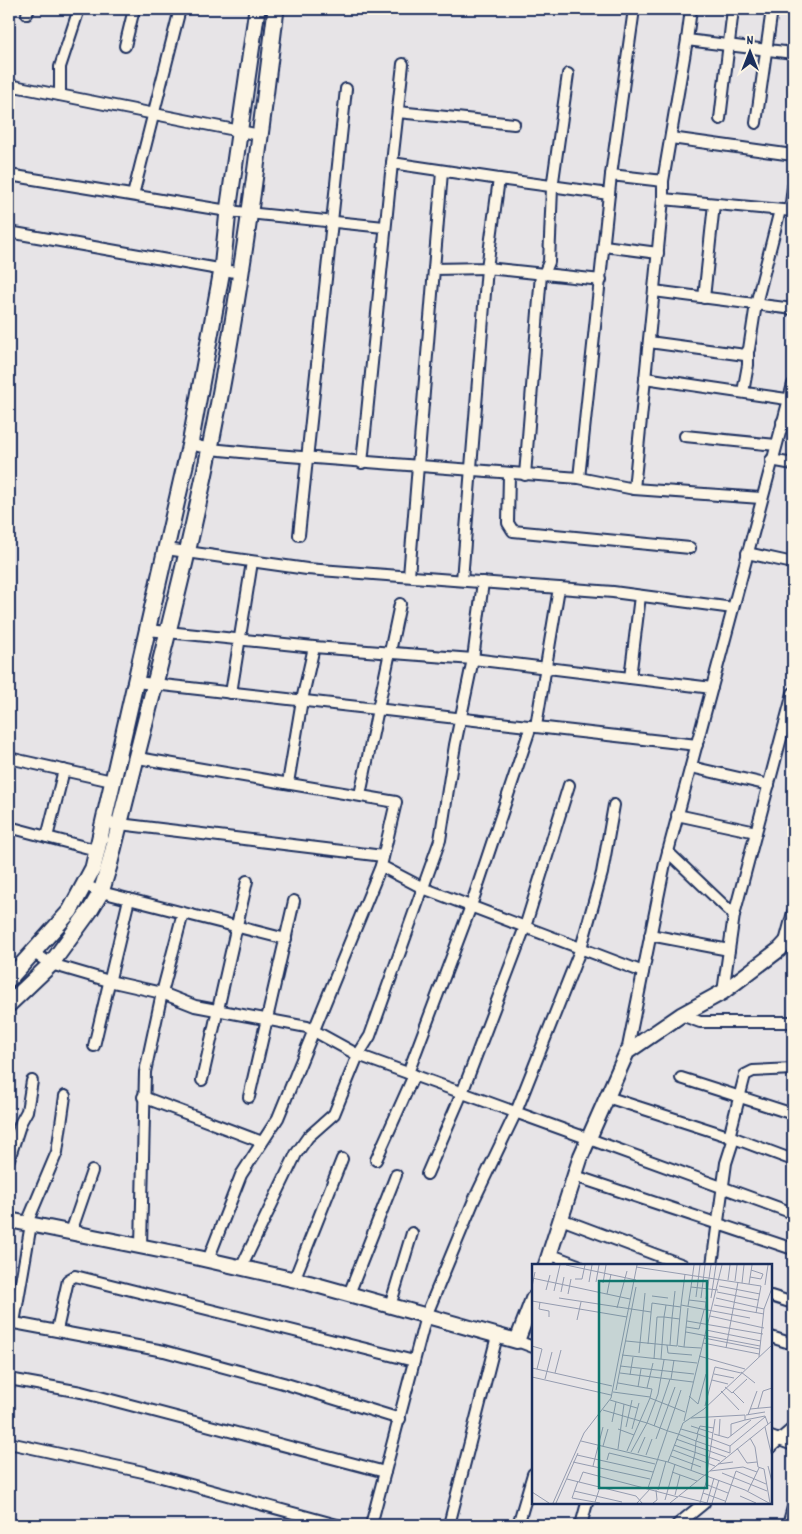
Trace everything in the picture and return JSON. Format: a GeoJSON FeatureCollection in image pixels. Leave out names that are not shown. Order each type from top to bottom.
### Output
{"type":"FeatureCollection","features":[{"type":"Feature","properties":{"kind":"main road"},"geometry":{"type":"LineString","coordinates":[[9,979],[70,911],[93,868],[190,444],[222,270],[228,211],[257,9]]}},
{"type":"Feature","properties":{"kind":"main road"},"geometry":{"type":"LineString","coordinates":[[9,1004],[51,964],[101,892],[138,758],[168,634],[223,384],[251,213],[276,9]]}},
{"type":"Feature","properties":{"kind":"main road"},"geometry":{"type":"LineString","coordinates":[[202,381],[223,384]]}},
{"type":"Feature","properties":{"kind":"main road"},"geometry":{"type":"LineString","coordinates":[[123,737],[142,741]]}},
{"type":"Feature","properties":{"kind":"street"},"geometry":{"type":"LineString","coordinates":[[60,95],[60,67],[79,9]]}},
{"type":"Feature","properties":{"kind":"street"},"geometry":{"type":"LineString","coordinates":[[126,46],[134,9]]}},
{"type":"Feature","properties":{"kind":"street"},"geometry":{"type":"LineString","coordinates":[[133,196],[152,114],[180,9]]}},
{"type":"Feature","properties":{"kind":"street"},"geometry":{"type":"LineString","coordinates":[[579,478],[611,175],[634,9]]}},
{"type":"Feature","properties":{"kind":"street"},"geometry":{"type":"LineString","coordinates":[[634,489],[658,253],[663,181],[691,9]]}},
{"type":"Feature","properties":{"kind":"street"},"geometry":{"type":"LineString","coordinates":[[720,119],[733,9]]}},
{"type":"Feature","properties":{"kind":"street"},"geometry":{"type":"LineString","coordinates":[[756,123],[772,9]]}},
{"type":"Feature","properties":{"kind":"street"},"geometry":{"type":"LineString","coordinates":[[687,40],[793,53]]}},
{"type":"Feature","properties":{"kind":"street"},"geometry":{"type":"LineString","coordinates":[[362,463],[384,227],[403,64]]}},
{"type":"Feature","properties":{"kind":"street"},"geometry":{"type":"LineString","coordinates":[[525,475],[542,274],[549,262],[552,188],[568,74]]}},
{"type":"Feature","properties":{"kind":"street"},"geometry":{"type":"LineString","coordinates":[[9,85],[260,135]]}},
{"type":"Feature","properties":{"kind":"street"},"geometry":{"type":"LineString","coordinates":[[299,535],[346,89]]}},
{"type":"Feature","properties":{"kind":"street"},"geometry":{"type":"LineString","coordinates":[[398,112],[514,124]]}},
{"type":"Feature","properties":{"kind":"street"},"geometry":{"type":"LineString","coordinates":[[671,138],[793,155]]}},
{"type":"Feature","properties":{"kind":"street"},"geometry":{"type":"LineString","coordinates":[[392,163],[552,188],[609,194]]}},
{"type":"Feature","properties":{"kind":"street"},"geometry":{"type":"LineString","coordinates":[[409,576],[442,172]]}},
{"type":"Feature","properties":{"kind":"street"},"geometry":{"type":"LineString","coordinates":[[9,175],[228,211],[332,220],[384,227]]}},
{"type":"Feature","properties":{"kind":"street"},"geometry":{"type":"LineString","coordinates":[[611,175],[663,181]]}},
{"type":"Feature","properties":{"kind":"street"},"geometry":{"type":"LineString","coordinates":[[462,580],[488,268],[499,179]]}},
{"type":"Feature","properties":{"kind":"street"},"geometry":{"type":"LineString","coordinates":[[742,392],[748,364],[748,352],[756,304],[788,211],[793,188]]}},
{"type":"Feature","properties":{"kind":"street"},"geometry":{"type":"LineString","coordinates":[[663,199],[788,211]]}},
{"type":"Feature","properties":{"kind":"street"},"geometry":{"type":"LineString","coordinates":[[704,298],[714,204]]}},
{"type":"Feature","properties":{"kind":"street"},"geometry":{"type":"LineString","coordinates":[[9,232],[241,273]]}},
{"type":"Feature","properties":{"kind":"street"},"geometry":{"type":"LineString","coordinates":[[604,246],[658,253]]}},
{"type":"Feature","properties":{"kind":"street"},"geometry":{"type":"LineString","coordinates":[[434,268],[488,268],[601,280]]}},
{"type":"Feature","properties":{"kind":"street"},"geometry":{"type":"LineString","coordinates":[[654,292],[793,309]]}},
{"type":"Feature","properties":{"kind":"street"},"geometry":{"type":"LineString","coordinates":[[648,342],[741,355],[748,352]]}},
{"type":"Feature","properties":{"kind":"street"},"geometry":{"type":"LineString","coordinates":[[645,378],[791,399]]}},
{"type":"Feature","properties":{"kind":"street"},"geometry":{"type":"LineString","coordinates":[[572,1264],[547,1260],[589,1138],[627,1052],[650,935],[677,815],[761,498],[782,422],[791,399],[793,384]]}},
{"type":"Feature","properties":{"kind":"street"},"geometry":{"type":"LineString","coordinates":[[782,422],[793,424]]}},
{"type":"Feature","properties":{"kind":"street"},"geometry":{"type":"LineString","coordinates":[[685,436],[776,445]]}},
{"type":"Feature","properties":{"kind":"street"},"geometry":{"type":"LineString","coordinates":[[190,444],[210,449],[362,463],[579,478],[634,489],[761,498]]}},
{"type":"Feature","properties":{"kind":"street"},"geometry":{"type":"LineString","coordinates":[[772,460],[793,464]]}},
{"type":"Feature","properties":{"kind":"street"},"geometry":{"type":"LineString","coordinates":[[510,474],[508,523],[513,531],[690,548]]}},
{"type":"Feature","properties":{"kind":"street"},"geometry":{"type":"LineString","coordinates":[[166,549],[307,569],[559,588],[733,608]]}},
{"type":"Feature","properties":{"kind":"street"},"geometry":{"type":"LineString","coordinates":[[747,553],[793,563]]}},
{"type":"Feature","properties":{"kind":"street"},"geometry":{"type":"LineString","coordinates":[[230,693],[252,562]]}},
{"type":"Feature","properties":{"kind":"street"},"geometry":{"type":"LineString","coordinates":[[241,1268],[296,1154],[308,1137],[334,1114],[358,1055],[370,1036],[440,840],[473,659],[483,582]]}},
{"type":"Feature","properties":{"kind":"street"},"geometry":{"type":"LineString","coordinates":[[376,1160],[411,1074],[534,726],[559,588]]}},
{"type":"Feature","properties":{"kind":"street"},"geometry":{"type":"LineString","coordinates":[[630,678],[640,596]]}},
{"type":"Feature","properties":{"kind":"street"},"geometry":{"type":"LineString","coordinates":[[360,795],[388,653],[400,604]]}},
{"type":"Feature","properties":{"kind":"street"},"geometry":{"type":"LineString","coordinates":[[148,630],[168,634],[240,638],[314,647],[473,659],[712,688]]}},
{"type":"Feature","properties":{"kind":"street"},"geometry":{"type":"LineString","coordinates":[[288,783],[302,700],[314,647]]}},
{"type":"Feature","properties":{"kind":"street"},"geometry":{"type":"LineString","coordinates":[[136,682],[697,745]]}},
{"type":"Feature","properties":{"kind":"street"},"geometry":{"type":"LineString","coordinates":[[723,992],[734,915],[793,693]]}},
{"type":"Feature","properties":{"kind":"street"},"geometry":{"type":"LineString","coordinates":[[9,758],[112,781]]}},
{"type":"Feature","properties":{"kind":"street"},"geometry":{"type":"LineString","coordinates":[[138,758],[396,802],[382,861],[278,1118],[241,1175],[208,1260]]}},
{"type":"Feature","properties":{"kind":"street"},"geometry":{"type":"LineString","coordinates":[[690,767],[769,785]]}},
{"type":"Feature","properties":{"kind":"street"},"geometry":{"type":"LineString","coordinates":[[47,837],[64,770]]}},
{"type":"Feature","properties":{"kind":"street"},"geometry":{"type":"LineString","coordinates":[[427,1174],[462,1093],[525,927],[569,785]]}},
{"type":"Feature","properties":{"kind":"street"},"geometry":{"type":"LineString","coordinates":[[371,1525],[426,1316],[474,1200],[516,1112],[581,948],[602,874],[614,804]]}},
{"type":"Feature","properties":{"kind":"street"},"geometry":{"type":"LineString","coordinates":[[677,815],[756,832]]}},
{"type":"Feature","properties":{"kind":"street"},"geometry":{"type":"LineString","coordinates":[[104,822],[382,861],[423,888],[643,972]]}},
{"type":"Feature","properties":{"kind":"street"},"geometry":{"type":"LineString","coordinates":[[9,827],[96,850]]}},
{"type":"Feature","properties":{"kind":"street"},"geometry":{"type":"LineString","coordinates":[[668,852],[734,915]]}},
{"type":"Feature","properties":{"kind":"street"},"geometry":{"type":"LineString","coordinates":[[202,1080],[235,926],[247,881]]}},
{"type":"Feature","properties":{"kind":"street"},"geometry":{"type":"LineString","coordinates":[[85,885],[101,892],[286,939]]}},
{"type":"Feature","properties":{"kind":"street"},"geometry":{"type":"LineString","coordinates":[[94,1046],[129,899]]}},
{"type":"Feature","properties":{"kind":"street"},"geometry":{"type":"LineString","coordinates":[[249,1097],[269,1020],[294,901]]}},
{"type":"Feature","properties":{"kind":"street"},"geometry":{"type":"LineString","coordinates":[[141,1246],[145,1072],[162,993],[183,912]]}},
{"type":"Feature","properties":{"kind":"street"},"geometry":{"type":"LineString","coordinates":[[627,1052],[681,1015],[723,992],[789,939],[793,912]]}},
{"type":"Feature","properties":{"kind":"street"},"geometry":{"type":"LineString","coordinates":[[650,935],[729,950]]}},
{"type":"Feature","properties":{"kind":"street"},"geometry":{"type":"LineString","coordinates":[[34,953],[51,964],[109,982],[162,993],[195,1006],[307,1027],[358,1055],[793,1212]]}},
{"type":"Feature","properties":{"kind":"street"},"geometry":{"type":"LineString","coordinates":[[681,1015],[700,1022],[793,1022]]}},
{"type":"Feature","properties":{"kind":"street"},"geometry":{"type":"LineString","coordinates":[[712,1264],[726,1163],[742,1079],[748,1073],[793,1069]]}},
{"type":"Feature","properties":{"kind":"street"},"geometry":{"type":"LineString","coordinates":[[681,1078],[738,1098],[793,1114]]}},
{"type":"Feature","properties":{"kind":"street"},"geometry":{"type":"LineString","coordinates":[[9,1159],[21,1122],[27,1111],[32,1081]]}},
{"type":"Feature","properties":{"kind":"street"},"geometry":{"type":"LineString","coordinates":[[65,1096],[57,1152],[29,1224],[12,1322],[164,1351],[282,1383],[400,1419]]}},
{"type":"Feature","properties":{"kind":"street"},"geometry":{"type":"LineString","coordinates":[[143,1097],[262,1142]]}},
{"type":"Feature","properties":{"kind":"street"},"geometry":{"type":"LineString","coordinates":[[607,1097],[793,1160]]}},
{"type":"Feature","properties":{"kind":"street"},"geometry":{"type":"LineString","coordinates":[[294,1280],[342,1159]]}},
{"type":"Feature","properties":{"kind":"street"},"geometry":{"type":"LineString","coordinates":[[71,1232],[92,1171]]}},
{"type":"Feature","properties":{"kind":"street"},"geometry":{"type":"LineString","coordinates":[[349,1294],[396,1175]]}},
{"type":"Feature","properties":{"kind":"street"},"geometry":{"type":"LineString","coordinates":[[575,1176],[793,1249]]}},
{"type":"Feature","properties":{"kind":"street"},"geometry":{"type":"LineString","coordinates":[[561,1219],[680,1264]]}},
{"type":"Feature","properties":{"kind":"street"},"geometry":{"type":"LineString","coordinates":[[9,1220],[208,1260],[294,1280],[532,1347]]}},
{"type":"Feature","properties":{"kind":"street"},"geometry":{"type":"LineString","coordinates":[[390,1306],[412,1233]]}},
{"type":"Feature","properties":{"kind":"street"},"geometry":{"type":"LineString","coordinates":[[57,1330],[68,1280],[75,1276],[414,1361]]}},
{"type":"Feature","properties":{"kind":"street"},"geometry":{"type":"LineString","coordinates":[[772,1296],[793,1303]]}},
{"type":"Feature","properties":{"kind":"street"},"geometry":{"type":"LineString","coordinates":[[517,1341],[532,1302]]}},
{"type":"Feature","properties":{"kind":"street"},"geometry":{"type":"LineString","coordinates":[[449,1525],[497,1336]]}},
{"type":"Feature","properties":{"kind":"street"},"geometry":{"type":"LineString","coordinates":[[772,1337],[793,1344]]}},
{"type":"Feature","properties":{"kind":"street"},"geometry":{"type":"LineString","coordinates":[[9,1379],[81,1392],[385,1472]]}},
{"type":"Feature","properties":{"kind":"street"},"geometry":{"type":"LineString","coordinates":[[775,1438],[793,1428]]}},
{"type":"Feature","properties":{"kind":"street"},"geometry":{"type":"LineString","coordinates":[[775,1438],[793,1445]]}},
{"type":"Feature","properties":{"kind":"street"},"geometry":{"type":"LineString","coordinates":[[9,1443],[143,1472],[337,1525]]}},
{"type":"Feature","properties":{"kind":"street"},"geometry":{"type":"LineString","coordinates":[[518,1525],[532,1477]]}},
{"type":"Feature","properties":{"kind":"street"},"geometry":{"type":"LineString","coordinates":[[581,1525],[587,1504]]}},
{"type":"Feature","properties":{"kind":"street"},"geometry":{"type":"LineString","coordinates":[[677,1525],[703,1504]]}},
{"type":"Feature","properties":{"kind":"street"},"geometry":{"type":"LineString","coordinates":[[788,1525],[793,1509]]}}]}
